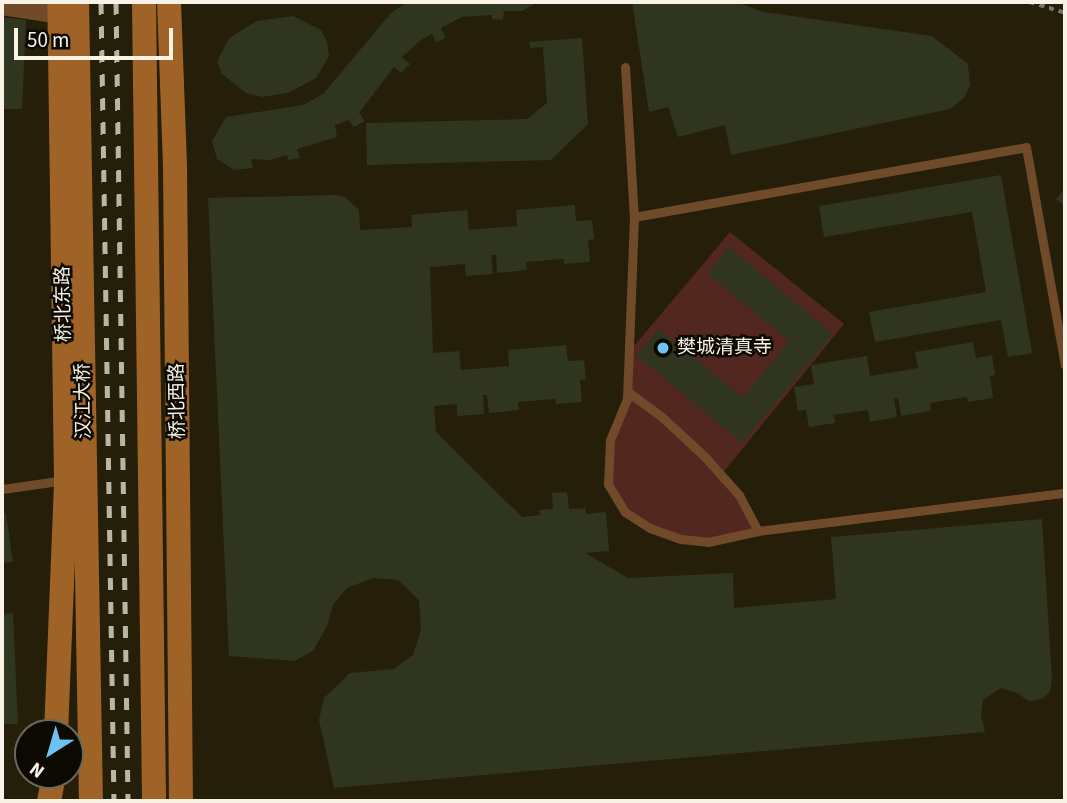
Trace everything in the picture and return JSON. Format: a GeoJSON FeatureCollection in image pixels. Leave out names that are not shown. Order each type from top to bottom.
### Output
{"type":"FeatureCollection","features":[{"type":"Feature","properties":{"kind":"main road"},"geometry":{"type":"LineString","coordinates":[[144,2],[154,801]]}},
{"type":"Feature","properties":{"kind":"main road","name":"桥北西路"},"geometry":{"type":"LineString","coordinates":[[169,2],[175,166],[181,801]]}},
{"type":"Feature","properties":{"kind":"main road","name":"桥北东路"},"geometry":{"type":"LineString","coordinates":[[57,719],[66,480],[65,6]]}},
{"type":"Feature","properties":{"kind":"main road","name":"汉江大桥"},"geometry":{"type":"LineString","coordinates":[[65,6],[91,801]]}},
{"type":"Feature","properties":{"kind":"street"},"geometry":{"type":"LineString","coordinates":[[2,6],[65,6]]}},
{"type":"Feature","properties":{"kind":"lane"},"geometry":{"type":"LineString","coordinates":[[625,68],[634,217],[628,392],[611,440],[608,484],[625,512],[650,528],[681,539],[708,542],[758,531],[1065,493]]}},
{"type":"Feature","properties":{"kind":"lane"},"geometry":{"type":"LineString","coordinates":[[634,217],[1026,147],[1065,365]]}},
{"type":"Feature","properties":{"kind":"lane"},"geometry":{"type":"LineString","coordinates":[[628,392],[662,417],[705,457],[739,495],[758,531]]}},
{"type":"Feature","properties":{"kind":"lane"},"geometry":{"type":"LineString","coordinates":[[2,489],[66,480]]}},
{"type":"Feature","properties":{"kind":"path"},"geometry":{"type":"LineString","coordinates":[[1030,2],[1065,13]]}},
{"type":"Feature","properties":{"kind":"shaded area"},"geometry":{"type":"Polygon","coordinates":[[[730,232],[844,324],[721,475],[758,531],[708,542],[681,539],[625,512],[608,484],[610,440],[627,399],[629,352],[730,232]]]}},
{"type":"Feature","properties":{"kind":"building"},"geometry":{"type":"Polygon","coordinates":[[[407,2],[538,2],[522,11],[504,11],[503,20],[492,19],[492,15],[462,17],[441,28],[446,38],[436,42],[432,34],[421,40],[402,57],[410,64],[401,73],[394,67],[359,113],[365,121],[354,127],[349,120],[335,125],[337,137],[297,149],[300,158],[288,160],[287,155],[270,160],[251,159],[253,168],[234,170],[217,159],[212,141],[226,117],[303,105],[323,94],[391,13],[407,2]]]}},
{"type":"Feature","properties":{"kind":"building"},"geometry":{"type":"Polygon","coordinates":[[[632,2],[736,2],[764,12],[932,36],[968,64],[970,85],[964,98],[950,109],[731,155],[725,125],[678,137],[668,107],[649,112],[632,2]]]}},
{"type":"Feature","properties":{"kind":"building"},"geometry":{"type":"Polygon","coordinates":[[[293,16],[321,30],[327,42],[329,56],[316,78],[288,93],[262,97],[246,93],[222,74],[217,62],[229,38],[257,21],[293,16]]]}},
{"type":"Feature","properties":{"kind":"building"},"geometry":{"type":"Polygon","coordinates":[[[2,17],[26,20],[22,109],[2,109],[2,17]]]}},
{"type":"Feature","properties":{"kind":"building"},"geometry":{"type":"Polygon","coordinates":[[[582,38],[588,124],[551,160],[367,165],[366,123],[527,119],[547,103],[543,47],[530,48],[529,42],[582,38]]]}},
{"type":"Feature","properties":{"kind":"building"},"geometry":{"type":"Polygon","coordinates":[[[1001,175],[1032,353],[1008,357],[1001,320],[875,342],[869,312],[986,292],[972,212],[824,237],[819,206],[1001,175]]]}},
{"type":"Feature","properties":{"kind":"building"},"geometry":{"type":"Polygon","coordinates":[[[1065,188],[1065,206],[1056,199],[1065,188]]]}},
{"type":"Feature","properties":{"kind":"building"},"geometry":{"type":"Polygon","coordinates":[[[345,197],[359,210],[360,230],[412,227],[411,215],[467,210],[469,230],[517,226],[516,210],[575,205],[576,221],[592,220],[594,239],[588,240],[590,262],[564,264],[564,259],[526,262],[527,270],[497,273],[496,255],[491,255],[493,274],[466,276],[465,264],[430,267],[433,353],[459,351],[461,370],[509,366],[508,350],[566,345],[568,361],[584,360],[586,379],[580,380],[582,402],[556,404],[555,399],[518,402],[519,410],[489,413],[487,395],[483,395],[484,414],[457,416],[457,404],[434,406],[436,432],[522,517],[540,515],[539,510],[553,509],[552,493],[567,492],[569,509],[585,508],[586,514],[606,512],[609,551],[585,553],[628,578],[733,573],[734,608],[836,599],[831,537],[1042,519],[1052,678],[1050,692],[1042,699],[1029,701],[1017,693],[1001,688],[983,700],[981,715],[985,732],[334,788],[319,720],[324,698],[350,673],[394,669],[413,655],[421,630],[419,600],[398,580],[373,578],[347,588],[333,605],[327,626],[313,651],[294,661],[229,656],[208,198],[345,197]]]}},
{"type":"Feature","properties":{"kind":"building","name":"樊城清真寺"},"geometry":{"type":"Polygon","coordinates":[[[729,247],[833,334],[742,443],[636,355],[659,329],[743,398],[789,341],[708,274],[729,247]]]}},
{"type":"Feature","properties":{"kind":"building"},"geometry":{"type":"Polygon","coordinates":[[[973,342],[976,358],[992,355],[995,375],[990,376],[993,398],[968,402],[967,397],[930,403],[931,411],[901,416],[898,398],[894,399],[897,417],[870,422],[868,410],[834,415],[835,423],[809,427],[806,410],[798,411],[794,387],[814,384],[811,365],[867,356],[870,376],[918,368],[915,352],[973,342]]]}},
{"type":"Feature","properties":{"kind":"building"},"geometry":{"type":"Polygon","coordinates":[[[6,513],[13,562],[2,563],[2,514],[6,513]]]}},
{"type":"Feature","properties":{"kind":"building"},"geometry":{"type":"Polygon","coordinates":[[[13,613],[18,719],[14,719],[14,724],[2,724],[2,614],[13,613]]]}},
{"type":"Feature","properties":{"kind":"railway"},"geometry":{"type":"LineString","coordinates":[[101,2],[114,801]]}},
{"type":"Feature","properties":{"kind":"railway"},"geometry":{"type":"LineString","coordinates":[[116,2],[128,801]]}},
{"type":"Feature","properties":{"kind":"place","name":"樊城清真寺"},"geometry":{"type":"Point","coordinates":[663,348]}}]}
